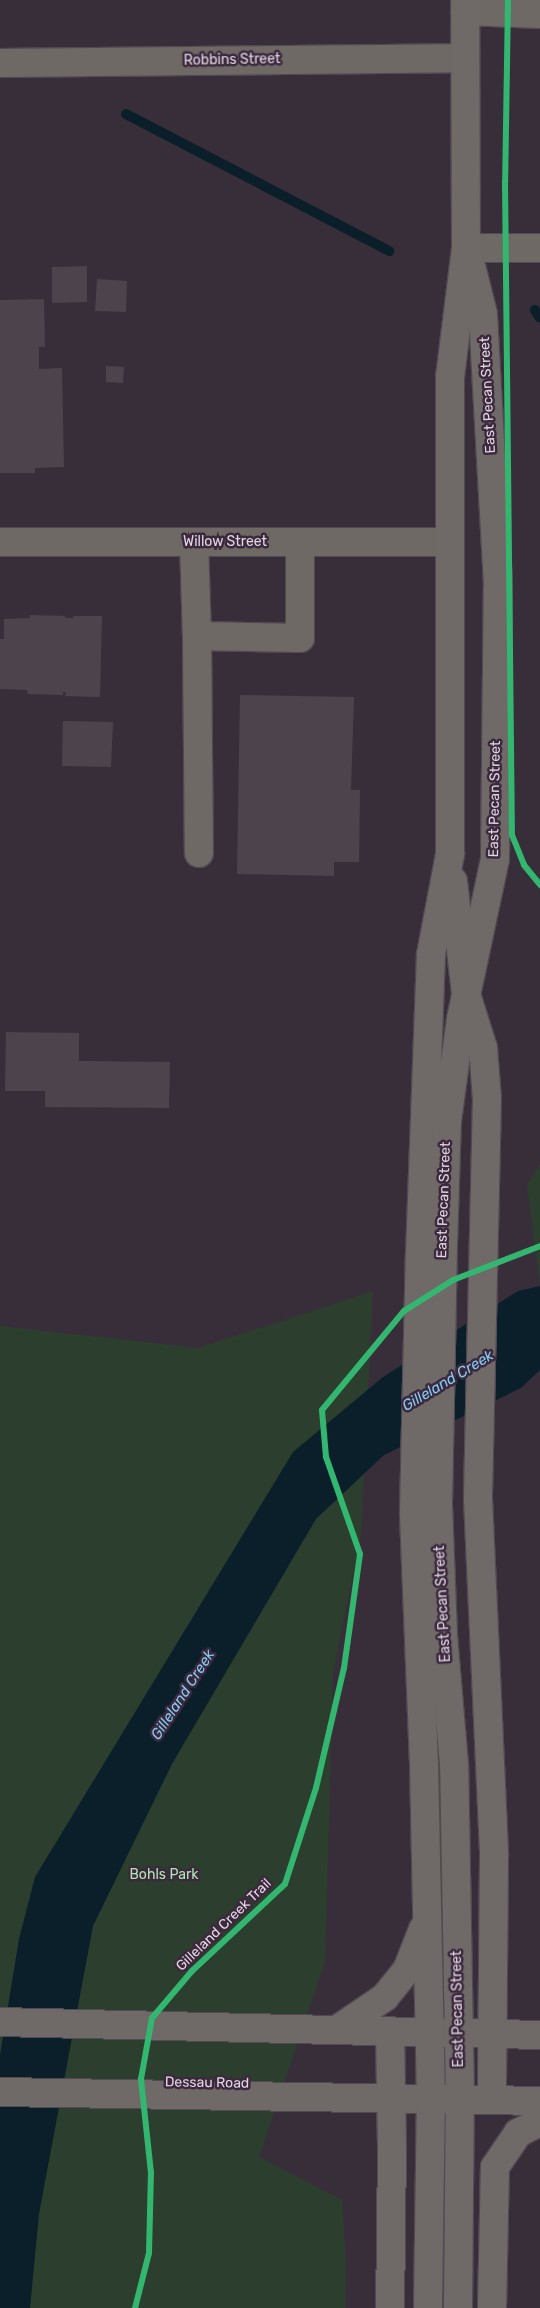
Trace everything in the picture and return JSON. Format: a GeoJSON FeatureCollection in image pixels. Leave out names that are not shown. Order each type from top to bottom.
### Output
{"type":"FeatureCollection","features":[{"type":"Feature","properties":{"kind":"main road","name":"East Pecan Street"},"geometry":{"type":"LineString","coordinates":[[428,2308],[431,2098],[424,1764],[431,1249],[431,954],[450,854],[450,377],[466,248],[465,6]]}},
{"type":"Feature","properties":{"kind":"main road","name":"East Pecan Street"},"geometry":{"type":"LineString","coordinates":[[431,1249],[447,1121],[466,994],[495,859],[498,584],[483,314],[466,248]]}},
{"type":"Feature","properties":{"kind":"main road"},"geometry":{"type":"LineString","coordinates":[[450,854],[466,994],[483,1048],[487,1099],[478,1499],[494,1856],[492,2100]]}},
{"type":"Feature","properties":{"kind":"main road","name":"East Pecan Street"},"geometry":{"type":"LineString","coordinates":[[426,1508],[443,1635],[454,1764],[460,2099],[458,2308]]}},
{"type":"Feature","properties":{"kind":"main road"},"geometry":{"type":"LineString","coordinates":[[331,2029],[385,1997],[407,1970],[427,1921]]}},
{"type":"Feature","properties":{"kind":"main road"},"geometry":{"type":"LineString","coordinates":[[0,2022],[540,2035]]}},
{"type":"Feature","properties":{"kind":"main road"},"geometry":{"type":"LineString","coordinates":[[390,2032],[390,2308]]}},
{"type":"Feature","properties":{"kind":"main road","name":"Dessau Road"},"geometry":{"type":"LineString","coordinates":[[0,2092],[540,2101]]}},
{"type":"Feature","properties":{"kind":"main road"},"geometry":{"type":"LineString","coordinates":[[492,2308],[495,2167],[518,2133],[540,2122]]}},
{"type":"Feature","properties":{"kind":"street"},"geometry":{"type":"LineString","coordinates":[[465,6],[540,14]]}},
{"type":"Feature","properties":{"kind":"street","name":"Robbins Street"},"geometry":{"type":"LineString","coordinates":[[0,63],[464,58]]}},
{"type":"Feature","properties":{"kind":"street"},"geometry":{"type":"LineString","coordinates":[[466,248],[540,248]]}},
{"type":"Feature","properties":{"kind":"street","name":"Willow Street"},"geometry":{"type":"LineString","coordinates":[[0,542],[450,542]]}},
{"type":"Feature","properties":{"kind":"street"},"geometry":{"type":"LineString","coordinates":[[194,542],[199,853]]}},
{"type":"Feature","properties":{"kind":"street"},"geometry":{"type":"LineString","coordinates":[[197,636],[300,638],[300,542]]}},
{"type":"Feature","properties":{"kind":"green space"},"geometry":{"type":"Polygon","coordinates":[[[540,1164],[540,1284],[527,1185],[540,1164]]]}},
{"type":"Feature","properties":{"kind":"green space","name":"Bohls Park"},"geometry":{"type":"Polygon","coordinates":[[[373,1291],[361,1533],[333,1673],[325,1962],[259,2157],[342,2200],[346,2267],[345,2308],[0,2308],[0,1326],[199,1348],[373,1291]]]}},
{"type":"Feature","properties":{"kind":"water","name":"Gilleland Creek"},"geometry":{"type":"Polygon","coordinates":[[[540,1286],[540,1370],[521,1388],[384,1455],[316,1519],[172,1764],[93,1926],[39,2214],[30,2308],[0,2308],[0,2055],[19,1939],[35,1877],[293,1452],[383,1377],[518,1291],[540,1286]]]}},
{"type":"Feature","properties":{"kind":"building"},"geometry":{"type":"Polygon","coordinates":[[[87,266],[87,302],[52,303],[52,267],[87,266]]]}},
{"type":"Feature","properties":{"kind":"building"},"geometry":{"type":"Polygon","coordinates":[[[97,279],[127,281],[126,312],[95,311],[97,279]]]}},
{"type":"Feature","properties":{"kind":"building"},"geometry":{"type":"Polygon","coordinates":[[[44,299],[45,347],[39,347],[39,369],[62,368],[64,467],[35,468],[35,473],[0,473],[0,300],[44,299]]]}},
{"type":"Feature","properties":{"kind":"building"},"geometry":{"type":"Polygon","coordinates":[[[106,366],[124,367],[123,383],[106,382],[106,366]]]}},
{"type":"Feature","properties":{"kind":"building"},"geometry":{"type":"Polygon","coordinates":[[[30,615],[65,616],[65,618],[74,618],[73,616],[102,616],[100,697],[65,696],[66,692],[63,692],[63,695],[28,694],[27,690],[0,689],[0,639],[4,639],[4,619],[30,618],[30,615]]]}},
{"type":"Feature","properties":{"kind":"building"},"geometry":{"type":"Polygon","coordinates":[[[240,695],[354,697],[351,790],[360,790],[359,862],[334,862],[334,876],[237,874],[240,695]]]}},
{"type":"Feature","properties":{"kind":"building"},"geometry":{"type":"Polygon","coordinates":[[[63,721],[113,722],[111,767],[62,766],[63,721]]]}},
{"type":"Feature","properties":{"kind":"building"},"geometry":{"type":"Polygon","coordinates":[[[6,1032],[79,1033],[79,1061],[170,1062],[169,1108],[45,1107],[45,1091],[5,1091],[6,1032]]]}},
{"type":"Feature","properties":{"kind":"waterway"},"geometry":{"type":"LineString","coordinates":[[126,114],[389,251]]}},
{"type":"Feature","properties":{"kind":"waterway"},"geometry":{"type":"LineString","coordinates":[[535,310],[540,318]]}},
{"type":"Feature","properties":{"kind":"cycle path"},"geometry":{"type":"LineString","coordinates":[[508,0],[505,182],[512,835],[524,865],[540,885]]}},
{"type":"Feature","properties":{"kind":"cycle path","name":"Gilleland Creek Trail"},"geometry":{"type":"LineString","coordinates":[[135,2308],[149,2253],[151,2173],[141,2079],[152,2018],[192,1971],[285,1884],[316,1788],[344,1668],[360,1554],[326,1457],[322,1410],[404,1311],[453,1280],[540,1246]]}}]}
